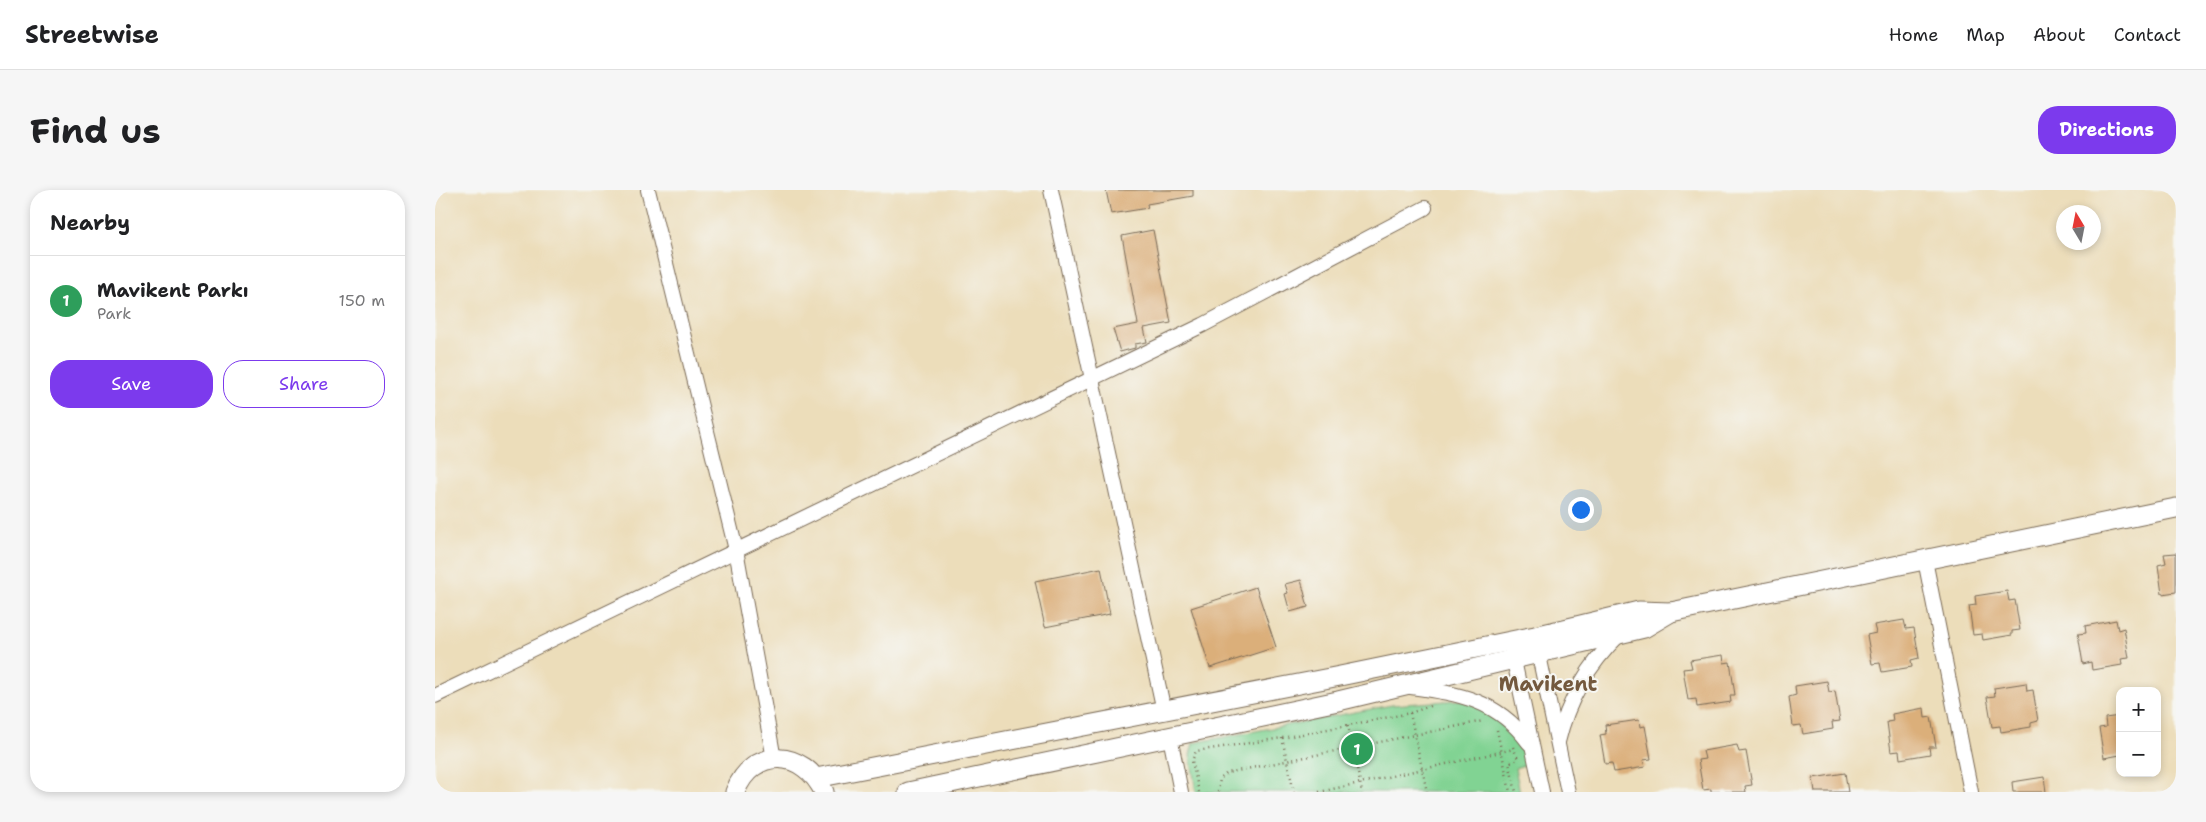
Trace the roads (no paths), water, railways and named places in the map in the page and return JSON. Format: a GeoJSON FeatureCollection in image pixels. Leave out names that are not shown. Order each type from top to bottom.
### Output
{"type":"FeatureCollection","features":[{"type":"Feature","properties":{"kind":"main road"},"geometry":{"type":"LineString","coordinates":[[1536,644],[1639,612],[1671,612],[2176,508]]}},
{"type":"Feature","properties":{"kind":"main road"},"geometry":{"type":"LineString","coordinates":[[735,792],[739,782],[748,770],[761,762],[791,760],[805,767],[820,785],[1165,711],[1536,644],[1621,633],[1644,628],[1671,612]]}},
{"type":"Feature","properties":{"kind":"main road"},"geometry":{"type":"LineString","coordinates":[[908,792],[1170,737],[1403,685],[1512,649]]}},
{"type":"Feature","properties":{"kind":"street"},"geometry":{"type":"LineString","coordinates":[[648,190],[736,550],[773,760]]}},
{"type":"Feature","properties":{"kind":"street"},"geometry":{"type":"LineString","coordinates":[[1051,190],[1165,711]]}},
{"type":"Feature","properties":{"kind":"street"},"geometry":{"type":"LineString","coordinates":[[435,696],[1203,325],[1425,208]]}},
{"type":"Feature","properties":{"kind":"street"},"geometry":{"type":"LineString","coordinates":[[1925,560],[1971,792]]}},
{"type":"Feature","properties":{"kind":"street"},"geometry":{"type":"LineString","coordinates":[[1558,745],[1568,708],[1585,674],[1596,659],[1621,633]]}},
{"type":"Feature","properties":{"kind":"street"},"geometry":{"type":"LineString","coordinates":[[1536,644],[1568,792]]}},
{"type":"Feature","properties":{"kind":"street"},"geometry":{"type":"LineString","coordinates":[[1512,649],[1542,792]]}},
{"type":"Feature","properties":{"kind":"street"},"geometry":{"type":"LineString","coordinates":[[1403,685],[1450,692],[1481,702],[1506,718],[1532,746]]}},
{"type":"Feature","properties":{"kind":"street"},"geometry":{"type":"LineString","coordinates":[[1170,737],[1181,792]]}},
{"type":"Feature","properties":{"kind":"place","name":"Mavikent Parkı"},"geometry":{"type":"Point","coordinates":[1357,749]}},
{"type":"Feature","properties":{"kind":"district","name":"Mavikent"},"geometry":{"type":"Point","coordinates":[1548,684]}}]}
